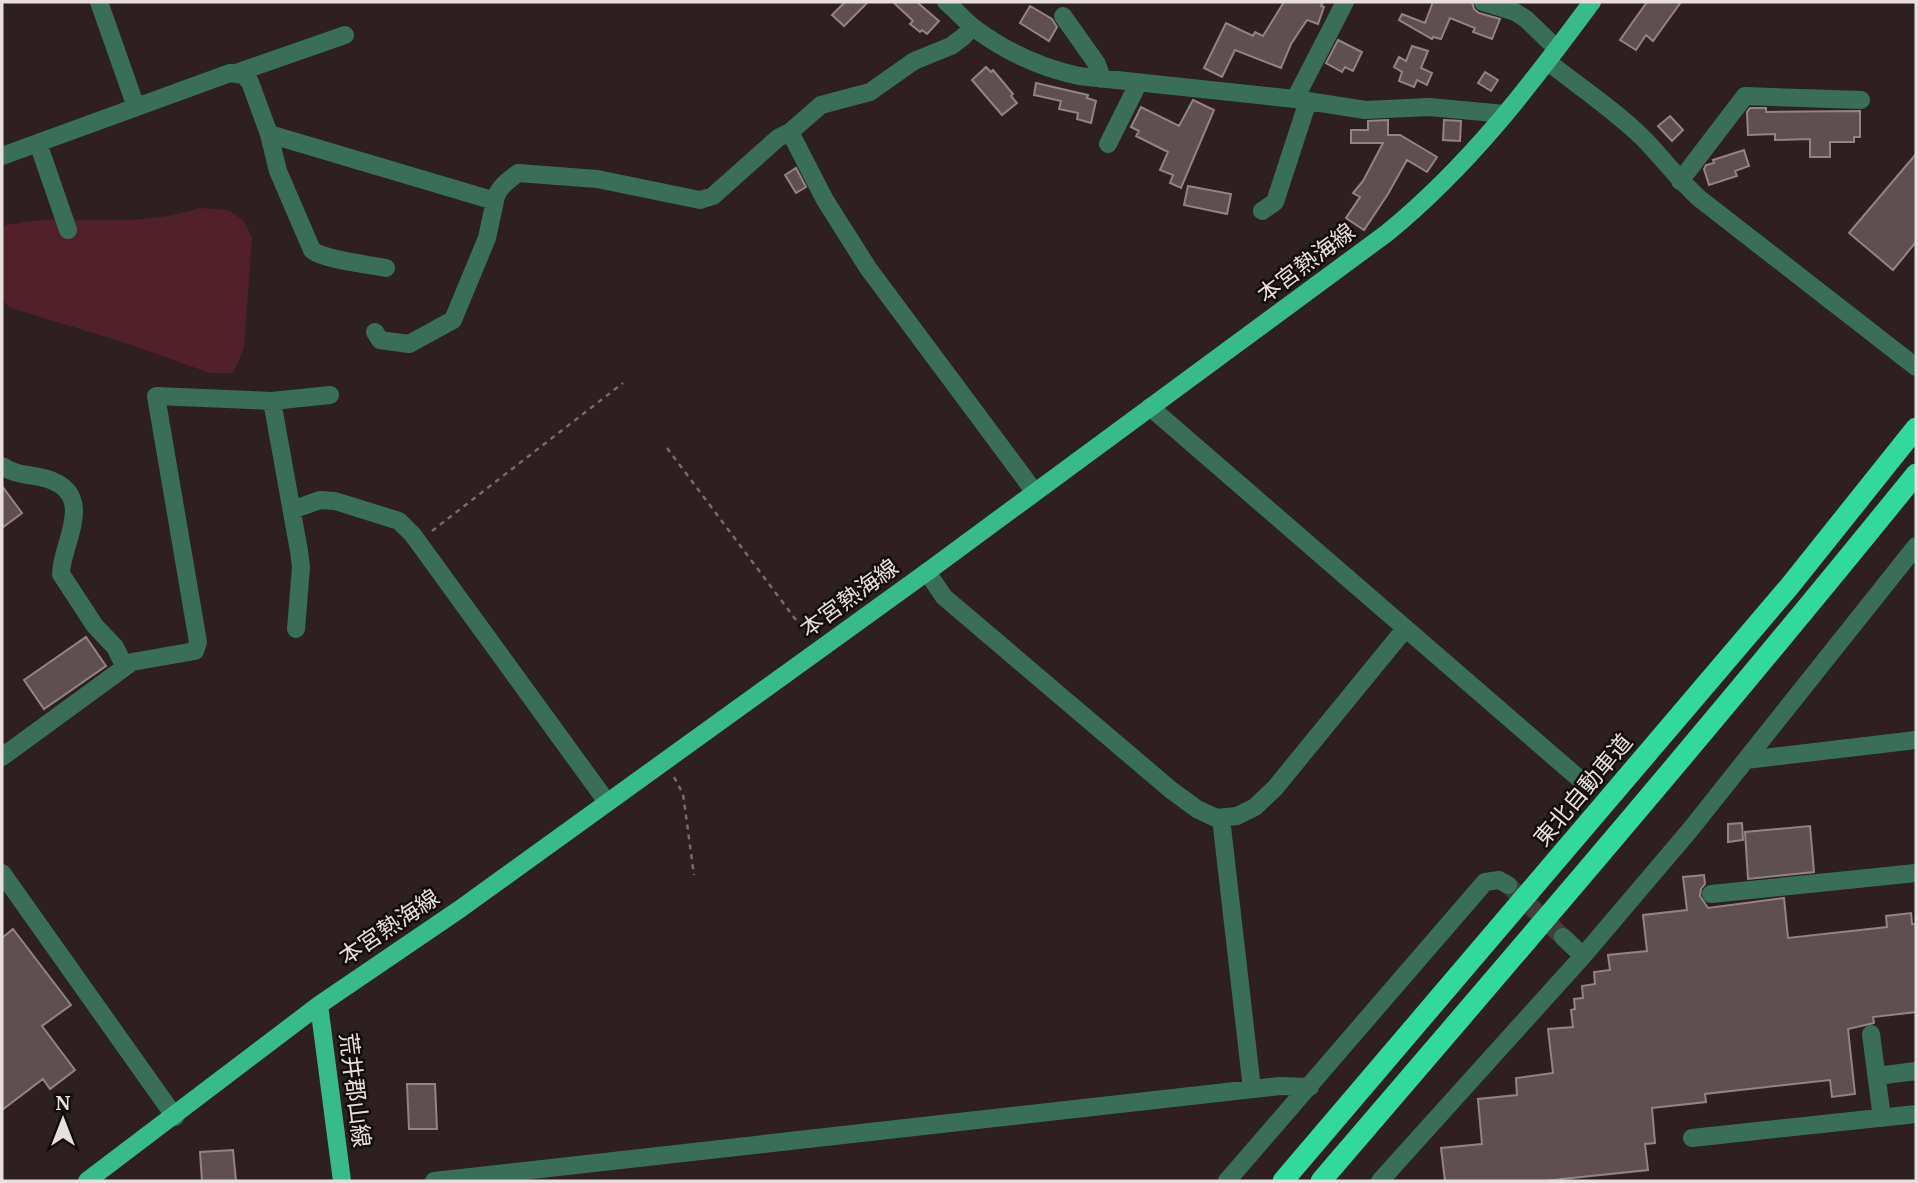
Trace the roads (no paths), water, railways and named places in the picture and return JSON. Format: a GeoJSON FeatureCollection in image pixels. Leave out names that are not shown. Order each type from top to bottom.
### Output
{"type":"FeatureCollection","features":[{"type":"Feature","properties":{"kind":"highway","name":"東北自動車道"},"geometry":{"type":"LineString","coordinates":[[1283,1181],[1781,598],[1916,428]]}},
{"type":"Feature","properties":{"kind":"highway"},"geometry":{"type":"LineString","coordinates":[[1321,1181],[1570,891],[1916,474]]}},
{"type":"Feature","properties":{"kind":"main road","name":"本宮熱海線"},"geometry":{"type":"LineString","coordinates":[[87,1181],[319,1005],[460,909],[927,572],[1398,224],[1437,190],[1505,114],[1553,56],[1592,2]]}},
{"type":"Feature","properties":{"kind":"main road","name":"荒井郡山線"},"geometry":{"type":"LineString","coordinates":[[319,1005],[342,1181]]}},
{"type":"Feature","properties":{"kind":"street"},"geometry":{"type":"LineString","coordinates":[[99,2],[136,107]]}},
{"type":"Feature","properties":{"kind":"street"},"geometry":{"type":"LineString","coordinates":[[946,2],[972,27],[993,41],[1063,72],[1138,84],[1302,100],[1365,110],[1429,107],[1505,114]]}},
{"type":"Feature","properties":{"kind":"street"},"geometry":{"type":"LineString","coordinates":[[1262,211],[1275,202],[1302,100],[1345,2]]}},
{"type":"Feature","properties":{"kind":"street"},"geometry":{"type":"LineString","coordinates":[[1483,2],[1515,12],[1526,19],[1553,56],[1644,140],[1680,181],[1700,199],[1914,361]]}},
{"type":"Feature","properties":{"kind":"street"},"geometry":{"type":"LineString","coordinates":[[1063,16],[1097,64],[1102,79]]}},
{"type":"Feature","properties":{"kind":"street"},"geometry":{"type":"LineString","coordinates":[[375,332],[380,340],[410,344],[453,320],[487,238],[496,195],[507,181],[518,173],[597,179],[690,199],[707,199],[821,105],[870,92],[914,61],[951,46],[972,27]]}},
{"type":"Feature","properties":{"kind":"street"},"geometry":{"type":"LineString","coordinates":[[236,73],[345,35]]}},
{"type":"Feature","properties":{"kind":"street"},"geometry":{"type":"LineString","coordinates":[[2,156],[230,73],[243,75],[250,82],[269,134],[278,170],[312,250],[320,257],[358,261],[386,268]]}},
{"type":"Feature","properties":{"kind":"street"},"geometry":{"type":"LineString","coordinates":[[1108,144],[1138,84]]}},
{"type":"Feature","properties":{"kind":"street"},"geometry":{"type":"LineString","coordinates":[[1680,181],[1745,96],[1861,100]]}},
{"type":"Feature","properties":{"kind":"street"},"geometry":{"type":"LineString","coordinates":[[790,132],[825,200],[868,268],[1034,491]]}},
{"type":"Feature","properties":{"kind":"street"},"geometry":{"type":"LineString","coordinates":[[269,134],[495,201]]}},
{"type":"Feature","properties":{"kind":"street"},"geometry":{"type":"LineString","coordinates":[[38,143],[68,230]]}},
{"type":"Feature","properties":{"kind":"street"},"geometry":{"type":"LineString","coordinates":[[2,757],[132,662],[195,651],[198,642],[156,396],[272,401],[330,396]]}},
{"type":"Feature","properties":{"kind":"street"},"geometry":{"type":"LineString","coordinates":[[272,401],[301,567],[296,629]]}},
{"type":"Feature","properties":{"kind":"street"},"geometry":{"type":"LineString","coordinates":[[1150,407],[1583,782]]}},
{"type":"Feature","properties":{"kind":"street"},"geometry":{"type":"LineString","coordinates":[[2,466],[11,472],[51,480],[62,486],[70,497],[74,507],[74,527],[61,575],[94,626],[115,647],[125,667]]}},
{"type":"Feature","properties":{"kind":"street"},"geometry":{"type":"LineString","coordinates":[[292,510],[320,500],[335,501],[399,521],[418,541],[607,802]]}},
{"type":"Feature","properties":{"kind":"street"},"geometry":{"type":"LineString","coordinates":[[1380,1181],[1583,956],[1746,760],[1916,547]]}},
{"type":"Feature","properties":{"kind":"street"},"geometry":{"type":"LineString","coordinates":[[927,572],[944,597],[1161,782],[1197,809],[1221,818],[1237,816],[1255,807],[1275,788],[1405,629]]}},
{"type":"Feature","properties":{"kind":"street"},"geometry":{"type":"LineString","coordinates":[[1746,760],[1916,740]]}},
{"type":"Feature","properties":{"kind":"street"},"geometry":{"type":"LineString","coordinates":[[1221,818],[1252,1089]]}},
{"type":"Feature","properties":{"kind":"street"},"geometry":{"type":"LineString","coordinates":[[2,873],[174,1116]]}},
{"type":"Feature","properties":{"kind":"street"},"geometry":{"type":"LineString","coordinates":[[1712,894],[1916,873]]}},
{"type":"Feature","properties":{"kind":"street"},"geometry":{"type":"LineString","coordinates":[[1227,1181],[1485,882],[1499,880],[1508,885]]}},
{"type":"Feature","properties":{"kind":"street"},"geometry":{"type":"LineString","coordinates":[[1563,937],[1583,956]]}},
{"type":"Feature","properties":{"kind":"street"},"geometry":{"type":"LineString","coordinates":[[1871,1034],[1882,1118]]}},
{"type":"Feature","properties":{"kind":"street"},"geometry":{"type":"LineString","coordinates":[[1877,1076],[1916,1071]]}},
{"type":"Feature","properties":{"kind":"street"},"geometry":{"type":"LineString","coordinates":[[434,1181],[1252,1089],[1310,1087]]}},
{"type":"Feature","properties":{"kind":"street"},"geometry":{"type":"LineString","coordinates":[[1692,1138],[1916,1114]]}},
{"type":"Feature","properties":{"kind":"tunnel"},"geometry":{"type":"LineString","coordinates":[[1508,885],[1563,937]]}}]}
